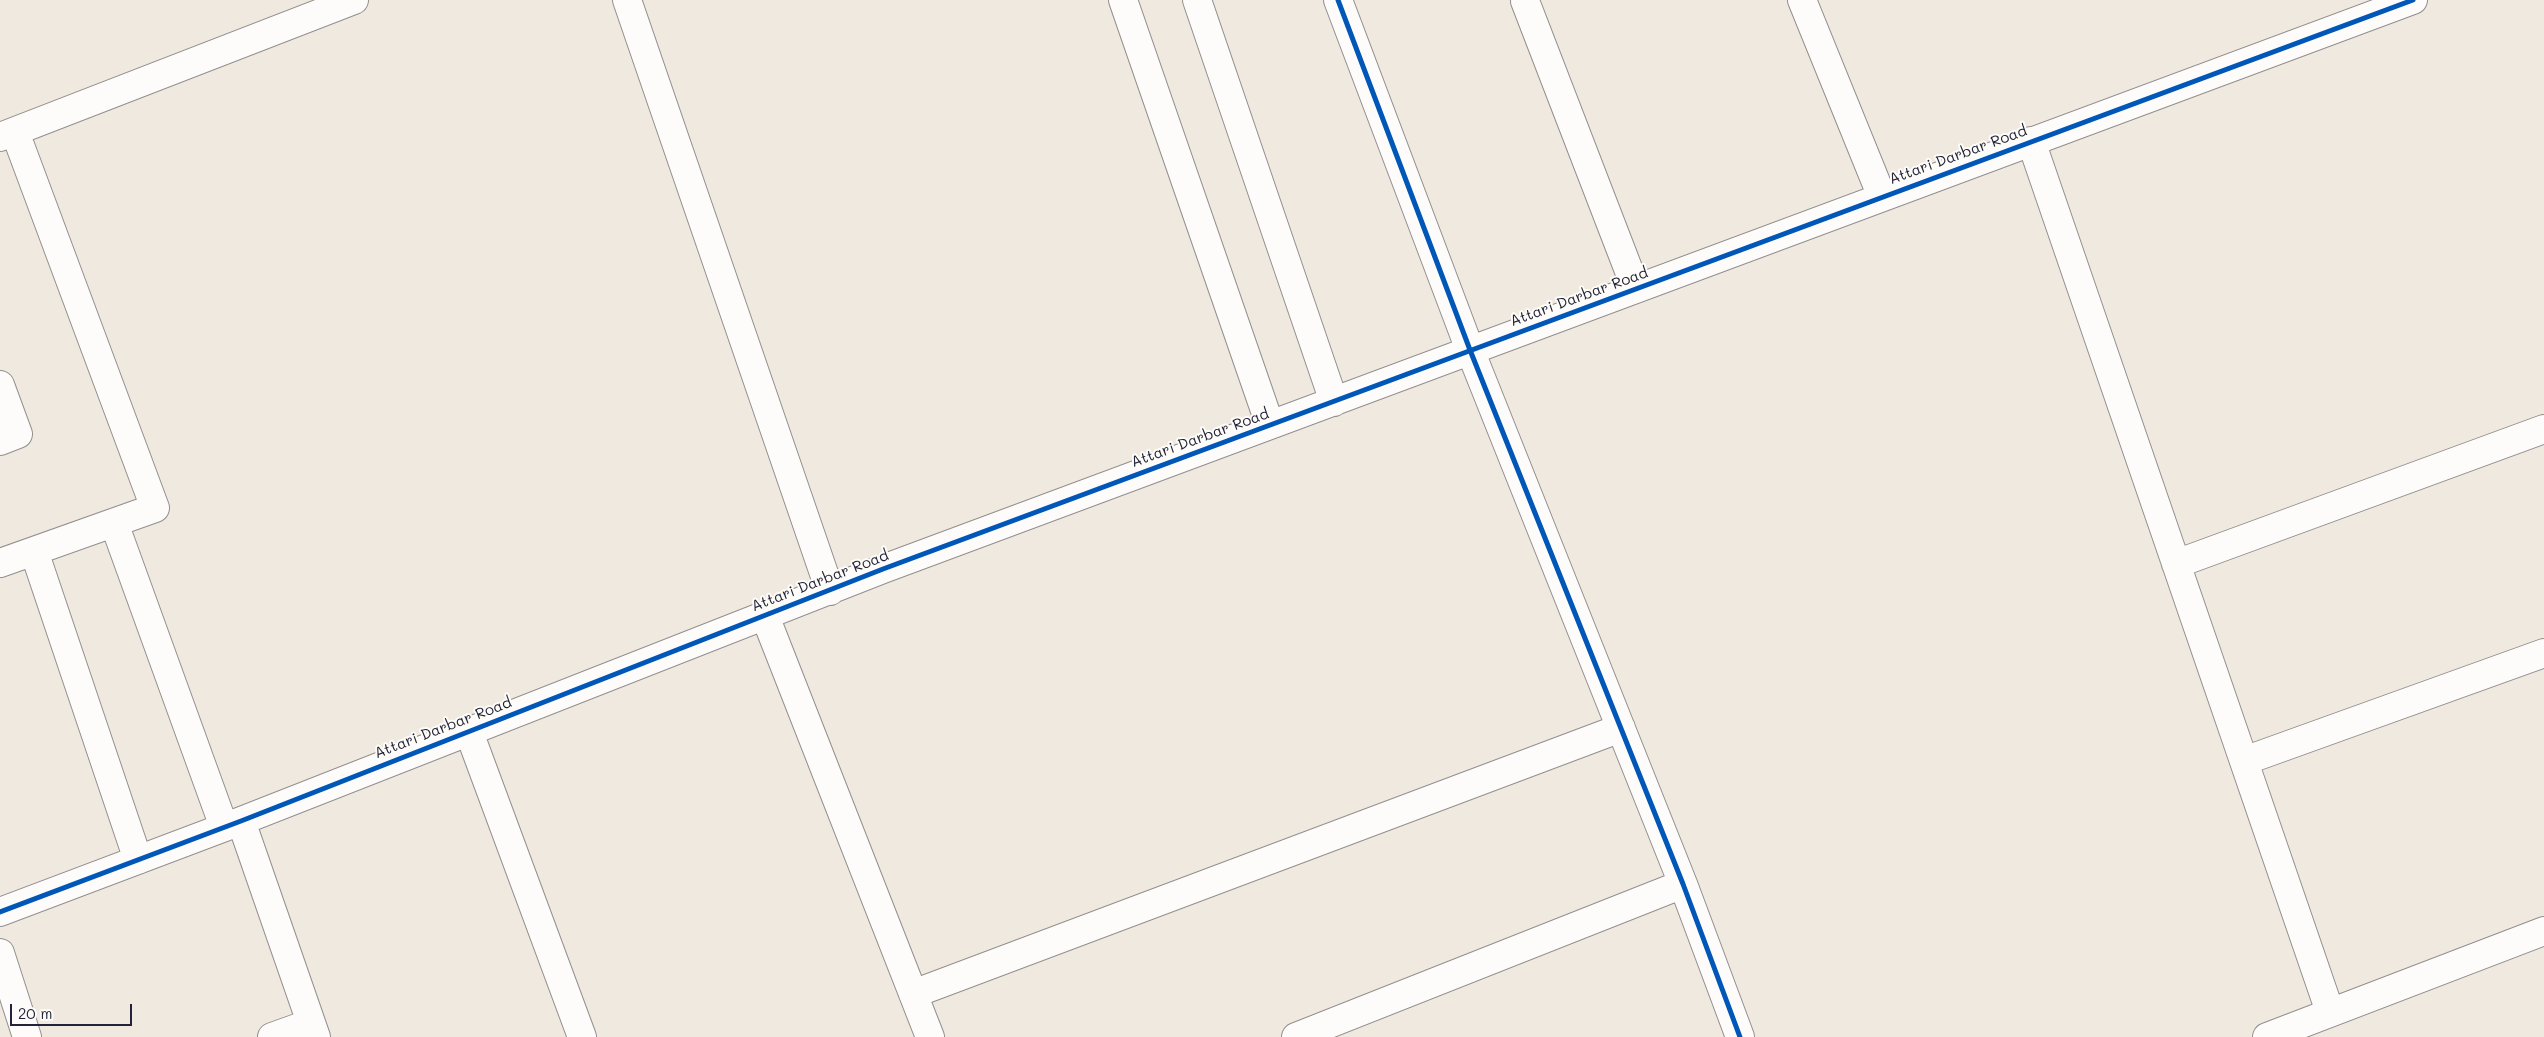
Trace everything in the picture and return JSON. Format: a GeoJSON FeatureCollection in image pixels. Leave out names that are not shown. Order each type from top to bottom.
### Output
{"type":"FeatureCollection","features":[{"type":"Feature","properties":{"kind":"street"},"geometry":{"type":"LineString","coordinates":[[0,563],[155,508],[7,135],[354,0]]}},
{"type":"Feature","properties":{"kind":"street"},"geometry":{"type":"LineString","coordinates":[[627,0],[830,591]]}},
{"type":"Feature","properties":{"kind":"street"},"geometry":{"type":"LineString","coordinates":[[1123,0],[1270,425]]}},
{"type":"Feature","properties":{"kind":"street"},"geometry":{"type":"LineString","coordinates":[[1197,0],[1334,402]]}},
{"type":"Feature","properties":{"kind":"street"},"geometry":{"type":"LineString","coordinates":[[1338,0],[1470,350],[1683,884],[1740,1037]]}},
{"type":"Feature","properties":{"kind":"street"},"geometry":{"type":"LineString","coordinates":[[1802,0],[1882,197]]}},
{"type":"Feature","properties":{"kind":"street","name":"Attari Darbar Road"},"geometry":{"type":"LineString","coordinates":[[0,912],[232,824],[830,591],[1470,350],[2413,0]]}},
{"type":"Feature","properties":{"kind":"street"},"geometry":{"type":"LineString","coordinates":[[1525,1],[1636,289]]}},
{"type":"Feature","properties":{"kind":"street"},"geometry":{"type":"LineString","coordinates":[[2031,141],[2330,1012]]}},
{"type":"Feature","properties":{"kind":"street"},"geometry":{"type":"LineString","coordinates":[[0,384],[18,434],[0,441]]}},
{"type":"Feature","properties":{"kind":"street"},"geometry":{"type":"LineString","coordinates":[[2176,564],[2544,430]]}},
{"type":"Feature","properties":{"kind":"street"},"geometry":{"type":"LineString","coordinates":[[114,523],[313,1030],[272,1037]]}},
{"type":"Feature","properties":{"kind":"street"},"geometry":{"type":"LineString","coordinates":[[34,551],[138,860]]}},
{"type":"Feature","properties":{"kind":"street"},"geometry":{"type":"LineString","coordinates":[[765,616],[930,1037]]}},
{"type":"Feature","properties":{"kind":"street"},"geometry":{"type":"LineString","coordinates":[[2244,761],[2544,653]]}},
{"type":"Feature","properties":{"kind":"street"},"geometry":{"type":"LineString","coordinates":[[914,994],[1621,728]]}},
{"type":"Feature","properties":{"kind":"street"},"geometry":{"type":"LineString","coordinates":[[469,732],[582,1037]]}},
{"type":"Feature","properties":{"kind":"street"},"geometry":{"type":"LineString","coordinates":[[1296,1037],[1683,884]]}},
{"type":"Feature","properties":{"kind":"street"},"geometry":{"type":"LineString","coordinates":[[2267,1037],[2544,931]]}},
{"type":"Feature","properties":{"kind":"street"},"geometry":{"type":"LineString","coordinates":[[0,953],[27,1037]]}},
{"type":"Feature","properties":{"kind":"cycle path"},"geometry":{"type":"LineString","coordinates":[[1338,0],[1470,350],[1683,884],[1740,1037]]}},
{"type":"Feature","properties":{"kind":"cycle path"},"geometry":{"type":"LineString","coordinates":[[0,912],[241,821],[883,569],[2413,0]]}}]}
